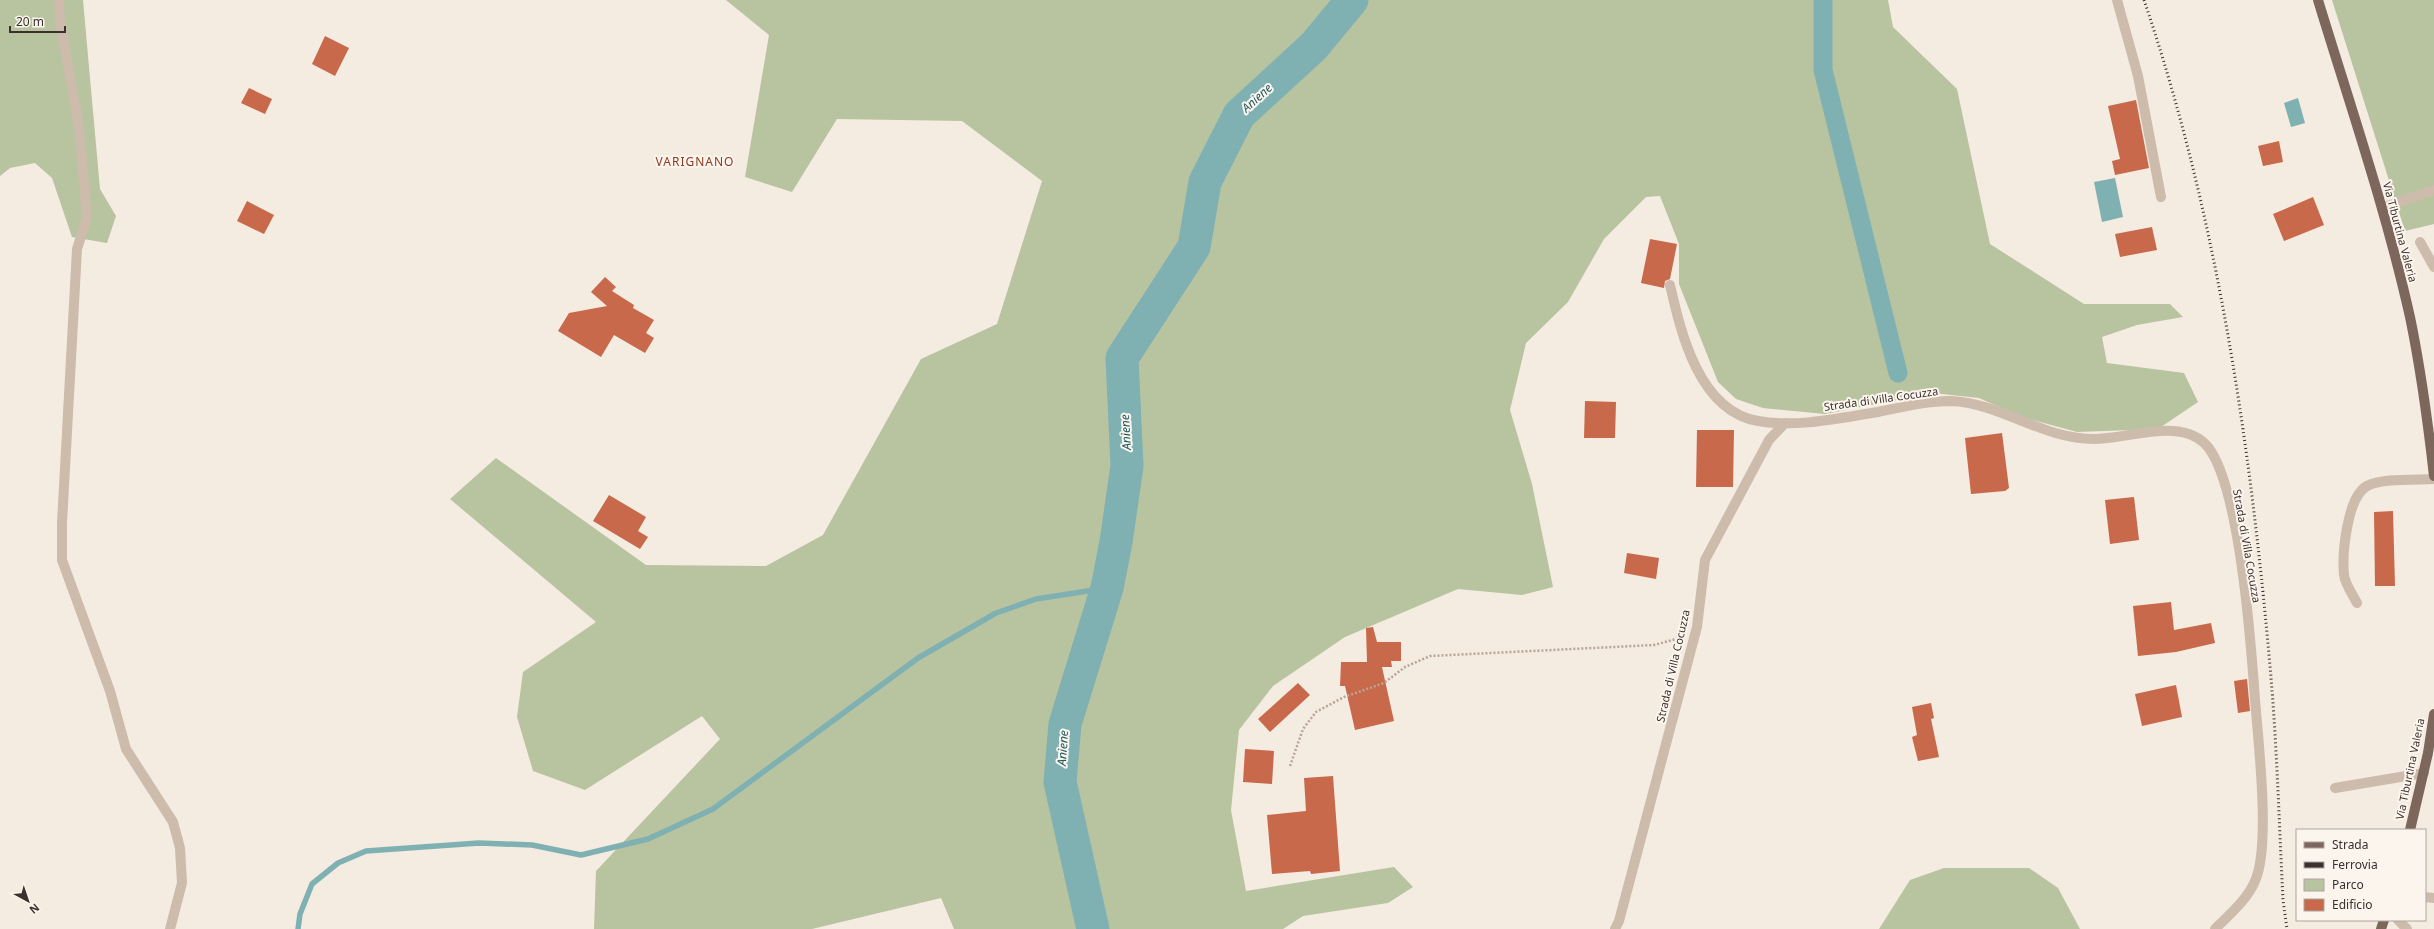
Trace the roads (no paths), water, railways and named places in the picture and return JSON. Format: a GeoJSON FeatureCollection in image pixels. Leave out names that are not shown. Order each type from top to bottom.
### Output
{"type":"FeatureCollection","features":[{"type":"Feature","properties":{"kind":"main road","name":"Via Tiburtina Valeria"},"geometry":{"type":"LineString","coordinates":[[2318,0],[2382,208],[2414,338],[2434,477]]}},
{"type":"Feature","properties":{"kind":"main road","name":"Via Tiburtina Valeria"},"geometry":{"type":"LineString","coordinates":[[2410,829],[2424,772],[2434,714]]}},
{"type":"Feature","properties":{"kind":"street"},"geometry":{"type":"LineString","coordinates":[[59,0],[60,21],[79,127],[87,218],[77,250],[62,523],[62,560],[110,691],[126,750],[173,822],[180,848],[182,884],[170,929]]}},
{"type":"Feature","properties":{"kind":"street"},"geometry":{"type":"LineString","coordinates":[[2117,0],[2138,76],[2161,197]]}},
{"type":"Feature","properties":{"kind":"street"},"geometry":{"type":"LineString","coordinates":[[2382,208],[2434,190]]}},
{"type":"Feature","properties":{"kind":"street"},"geometry":{"type":"LineString","coordinates":[[2420,242],[2434,267]]}},
{"type":"Feature","properties":{"kind":"street","name":"Strada di Villa Cocuzza"},"geometry":{"type":"LineString","coordinates":[[1670,285],[1686,344],[1700,375],[1713,392],[1736,413],[1748,419],[1785,423],[1836,418],[1950,401],[1987,408],[2059,435],[2102,439],[2176,430],[2192,434],[2208,447],[2218,465],[2226,490],[2243,576],[2255,692],[2262,827],[2261,859],[2256,880],[2242,901],[2215,929]]}},
{"type":"Feature","properties":{"kind":"street","name":"Strada di Villa Cocuzza"},"geometry":{"type":"LineString","coordinates":[[1615,929],[1620,922],[1697,627],[1705,560],[1769,440],[1785,423]]}},
{"type":"Feature","properties":{"kind":"street"},"geometry":{"type":"LineString","coordinates":[[2357,603],[2344,577],[2348,519],[2355,497],[2367,486],[2386,482],[2434,477]]}},
{"type":"Feature","properties":{"kind":"street"},"geometry":{"type":"LineString","coordinates":[[2335,788],[2424,772]]}},
{"type":"Feature","properties":{"kind":"street"},"geometry":{"type":"LineString","coordinates":[[2399,921],[2407,929]]}},
{"type":"Feature","properties":{"kind":"water"},"geometry":{"type":"Polygon","coordinates":[[[2298,98],[2305,123],[2291,127],[2284,103],[2298,98]]]}},
{"type":"Feature","properties":{"kind":"water"},"geometry":{"type":"Polygon","coordinates":[[[2115,178],[2123,217],[2102,222],[2094,182],[2115,178]]]}},
{"type":"Feature","properties":{"kind":"waterway","name":"Aniene"},"geometry":{"type":"LineString","coordinates":[[1093,929],[1060,782],[1065,724],[1107,588],[1116,542],[1127,466],[1122,358],[1194,247],[1205,182],[1239,115],[1314,46],[1352,0]]}},
{"type":"Feature","properties":{"kind":"waterway"},"geometry":{"type":"LineString","coordinates":[[1823,0],[1823,70],[1898,373]]}},
{"type":"Feature","properties":{"kind":"waterway"},"geometry":{"type":"LineString","coordinates":[[298,929],[300,914],[312,884],[338,863],[366,851],[479,843],[532,845],[581,855],[648,839],[713,809],[918,658],[996,613],[1036,599],[1107,588]]}},
{"type":"Feature","properties":{"kind":"railway"},"geometry":{"type":"LineString","coordinates":[[2144,0],[2170,81],[2192,163],[2211,246],[2241,413],[2262,582],[2270,666],[2283,900],[2287,929]]}},
{"type":"Feature","properties":{"kind":"district","name":"VARIGNANO"},"geometry":{"type":"Point","coordinates":[695,162]}}]}
